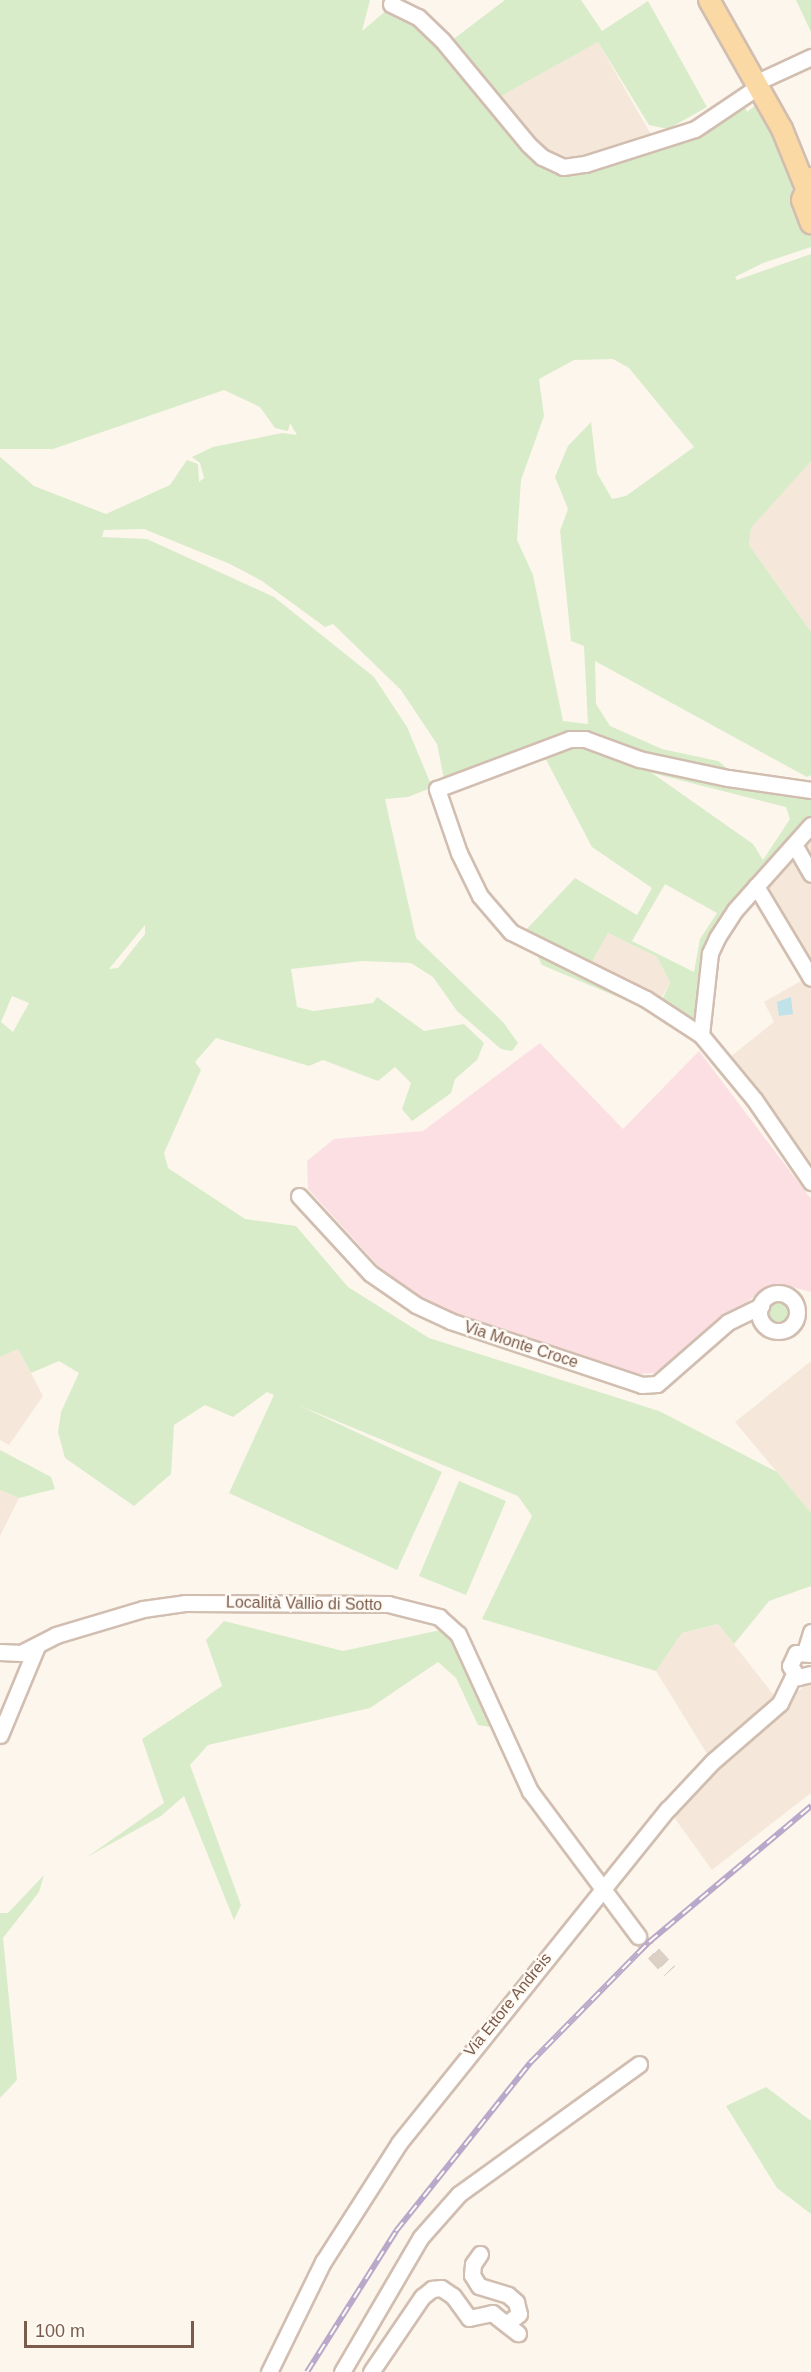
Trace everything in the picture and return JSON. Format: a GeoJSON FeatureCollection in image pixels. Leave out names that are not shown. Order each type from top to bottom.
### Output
{"type":"FeatureCollection","features":[{"type":"Feature","properties":{"kind":"main road"},"geometry":{"type":"LineString","coordinates":[[709,0],[758,84],[808,182],[802,206],[811,223]]}},
{"type":"Feature","properties":{"kind":"main road"},"geometry":{"type":"LineString","coordinates":[[782,129],[811,158]]}},
{"type":"Feature","properties":{"kind":"street"},"geometry":{"type":"LineString","coordinates":[[392,4],[417,17],[442,40],[529,145],[542,158],[563,167],[585,164],[695,129],[758,84],[811,57]]}},
{"type":"Feature","properties":{"kind":"street"},"geometry":{"type":"LineString","coordinates":[[811,790],[739,780],[639,759],[585,739],[570,739],[437,789],[459,853],[480,896],[511,932],[646,999],[701,1035],[754,1099],[811,1182]]}},
{"type":"Feature","properties":{"kind":"street"},"geometry":{"type":"LineString","coordinates":[[701,1035],[710,953],[735,910],[795,846],[811,825]]}},
{"type":"Feature","properties":{"kind":"street"},"geometry":{"type":"LineString","coordinates":[[795,846],[811,874]]}},
{"type":"Feature","properties":{"kind":"street"},"geometry":{"type":"LineString","coordinates":[[756,886],[811,978]]}},
{"type":"Feature","properties":{"kind":"street","name":"Via Monte Croce"},"geometry":{"type":"LineString","coordinates":[[299,1196],[370,1273],[416,1305],[450,1321],[642,1385],[657,1384],[743,1313],[761,1313]]}},
{"type":"Feature","properties":{"kind":"street"},"geometry":{"type":"LineString","coordinates":[[774,1294],[785,1294],[803,1304],[793,1324],[783,1330],[773,1330],[761,1313],[774,1294]]}},
{"type":"Feature","properties":{"kind":"street","name":"Località Vallio di Sotto"},"geometry":{"type":"LineString","coordinates":[[0,1652],[21,1653],[56,1635],[142,1609],[185,1603],[388,1604],[439,1617],[458,1634],[530,1791],[638,1936]]}},
{"type":"Feature","properties":{"kind":"street"},"geometry":{"type":"LineString","coordinates":[[808,1653],[811,1632]]}},
{"type":"Feature","properties":{"kind":"street"},"geometry":{"type":"LineString","coordinates":[[0,1735],[38,1646]]}},
{"type":"Feature","properties":{"kind":"street","name":"Via Ettore Andreis"},"geometry":{"type":"LineString","coordinates":[[270,2372],[323,2262],[367,2190],[406,2133],[601,1889],[712,1762],[780,1703],[794,1674],[790,1661],[796,1653],[808,1653]]}},
{"type":"Feature","properties":{"kind":"street"},"geometry":{"type":"LineString","coordinates":[[794,1674],[804,1678],[811,1674]]}},
{"type":"Feature","properties":{"kind":"street"},"geometry":{"type":"LineString","coordinates":[[342,2372],[421,2237],[459,2194],[639,2064]]}},
{"type":"Feature","properties":{"kind":"street"},"geometry":{"type":"LineString","coordinates":[[371,2372],[422,2297],[432,2289],[441,2288],[453,2296],[469,2318],[492,2313],[512,2329],[519,2314],[516,2302],[508,2295],[479,2286],[472,2275],[472,2264],[480,2254]]}},
{"type":"Feature","properties":{"kind":"shaded area"},"geometry":{"type":"Polygon","coordinates":[[[598,42],[653,138],[562,163],[543,153],[496,99],[598,42]]]}},
{"type":"Feature","properties":{"kind":"shaded area"},"geometry":{"type":"Polygon","coordinates":[[[810,460],[811,632],[749,545],[751,528],[810,460]]]}},
{"type":"Feature","properties":{"kind":"shaded area"},"geometry":{"type":"Polygon","coordinates":[[[811,817],[811,1183],[720,1065],[774,1022],[764,1002],[806,978],[752,888],[811,817]]]}},
{"type":"Feature","properties":{"kind":"shaded area"},"geometry":{"type":"Polygon","coordinates":[[[608,933],[657,957],[670,983],[658,1004],[588,969],[608,933]]]}},
{"type":"Feature","properties":{"kind":"shaded area"},"geometry":{"type":"Polygon","coordinates":[[[540,1043],[623,1129],[699,1051],[811,1199],[811,1292],[785,1285],[766,1287],[671,1362],[654,1373],[639,1374],[456,1316],[394,1283],[308,1189],[307,1161],[334,1139],[423,1131],[540,1043]]]}},
{"type":"Feature","properties":{"kind":"shaded area"},"geometry":{"type":"Polygon","coordinates":[[[18,1349],[43,1396],[9,1445],[0,1440],[0,1357],[18,1349]]]}},
{"type":"Feature","properties":{"kind":"shaded area"},"geometry":{"type":"Polygon","coordinates":[[[811,1361],[811,1513],[735,1422],[811,1361]]]}},
{"type":"Feature","properties":{"kind":"shaded area"},"geometry":{"type":"Polygon","coordinates":[[[0,1490],[19,1498],[0,1536],[0,1490]]]}},
{"type":"Feature","properties":{"kind":"shaded area"},"geometry":{"type":"Polygon","coordinates":[[[718,1624],[780,1703],[811,1682],[811,1793],[712,1870],[668,1809],[712,1762],[656,1671],[682,1633],[718,1624]]]}},
{"type":"Feature","properties":{"kind":"green space"},"geometry":{"type":"Polygon","coordinates":[[[0,0],[370,0],[362,31],[388,9],[410,17],[441,43],[546,163],[576,173],[666,141],[743,103],[747,112],[757,104],[792,177],[793,205],[799,225],[811,234],[811,247],[763,263],[735,277],[737,280],[811,254],[811,461],[751,528],[749,545],[811,632],[811,775],[807,777],[595,661],[596,704],[610,726],[662,749],[718,761],[732,772],[667,763],[576,733],[445,784],[437,744],[401,690],[333,624],[325,627],[262,581],[230,564],[144,529],[104,530],[102,537],[147,539],[274,597],[374,677],[407,727],[430,782],[428,789],[408,797],[385,799],[416,938],[503,1022],[518,1043],[512,1051],[501,1049],[457,1011],[433,977],[411,963],[362,961],[291,969],[297,1007],[313,1011],[373,1003],[377,997],[424,1031],[464,1024],[484,1043],[477,1060],[455,1079],[451,1093],[412,1121],[402,1109],[411,1083],[395,1067],[378,1081],[323,1060],[309,1066],[216,1038],[195,1062],[201,1070],[164,1153],[168,1168],[245,1219],[296,1226],[348,1287],[429,1338],[659,1411],[777,1472],[811,1513],[811,1586],[769,1601],[734,1644],[718,1624],[682,1633],[656,1671],[482,1619],[532,1516],[518,1496],[298,1405],[442,1472],[397,1570],[229,1493],[274,1395],[267,1392],[233,1417],[205,1405],[174,1425],[171,1474],[134,1506],[65,1458],[58,1432],[61,1412],[79,1373],[59,1361],[31,1373],[18,1349],[0,1357],[0,457],[34,486],[106,514],[170,485],[187,460],[198,464],[199,482],[204,478],[200,463],[192,457],[213,447],[282,433],[297,435],[290,423],[288,431],[275,428],[260,407],[224,390],[53,449],[0,449],[0,0]],[[613,359],[574,360],[539,379],[544,416],[521,480],[517,540],[533,575],[563,721],[588,724],[584,646],[571,641],[560,531],[568,509],[555,477],[568,446],[591,422],[597,473],[612,499],[626,496],[694,447],[629,368],[613,359]],[[145,925],[109,969],[118,968],[145,934],[145,925]],[[12,996],[1,1022],[13,1032],[29,1003],[12,996]]]}},
{"type":"Feature","properties":{"kind":"green space"},"geometry":{"type":"Polygon","coordinates":[[[505,0],[581,0],[602,31],[648,1],[707,107],[668,129],[649,125],[598,42],[496,99],[451,41],[505,0]]]}},
{"type":"Feature","properties":{"kind":"green space"},"geometry":{"type":"Polygon","coordinates":[[[796,0],[811,0],[811,32],[796,0]]]}},
{"type":"Feature","properties":{"kind":"green space"},"geometry":{"type":"Polygon","coordinates":[[[571,741],[811,797],[811,817],[803,830],[707,948],[697,1027],[662,1000],[670,983],[657,957],[608,933],[588,969],[523,933],[575,878],[637,915],[652,888],[592,847],[542,752],[571,741]],[[652,773],[753,844],[763,860],[790,819],[786,807],[652,773]],[[665,884],[632,941],[694,972],[700,939],[717,913],[665,884]]]}},
{"type":"Feature","properties":{"kind":"green space"},"geometry":{"type":"Polygon","coordinates":[[[533,947],[677,1022],[542,965],[533,947]]]}},
{"type":"Feature","properties":{"kind":"green space"},"geometry":{"type":"Polygon","coordinates":[[[778,1298],[788,1302],[792,1312],[788,1322],[778,1326],[768,1322],[764,1312],[768,1302],[778,1298]]]}},
{"type":"Feature","properties":{"kind":"green space"},"geometry":{"type":"Polygon","coordinates":[[[0,1450],[51,1477],[55,1489],[19,1498],[0,1490],[0,1450]]]}},
{"type":"Feature","properties":{"kind":"green space"},"geometry":{"type":"Polygon","coordinates":[[[459,1481],[506,1501],[466,1595],[419,1576],[459,1481]]]}},
{"type":"Feature","properties":{"kind":"green space"},"geometry":{"type":"Polygon","coordinates":[[[224,1621],[343,1651],[445,1629],[497,1728],[478,1725],[456,1678],[438,1662],[370,1708],[208,1745],[190,1765],[241,1905],[234,1920],[184,1796],[161,1816],[87,1857],[164,1803],[142,1739],[222,1686],[206,1640],[224,1621]]]}},
{"type":"Feature","properties":{"kind":"green space"},"geometry":{"type":"Polygon","coordinates":[[[44,1875],[39,1892],[3,1938],[17,2080],[0,2098],[0,1913],[8,1913],[44,1875]]]}},
{"type":"Feature","properties":{"kind":"green space"},"geometry":{"type":"Polygon","coordinates":[[[766,2087],[811,2121],[811,2214],[777,2188],[726,2106],[766,2087]]]}},
{"type":"Feature","properties":{"kind":"water"},"geometry":{"type":"Polygon","coordinates":[[[791,997],[793,1014],[779,1016],[777,1002],[791,997]]]}},
{"type":"Feature","properties":{"kind":"tunnel"},"geometry":{"type":"LineString","coordinates":[[638,1936],[670,1971]]}},
{"type":"Feature","properties":{"kind":"railway"},"geometry":{"type":"LineString","coordinates":[[307,2372],[396,2231],[530,2063],[649,1942],[811,1806]]}}]}
